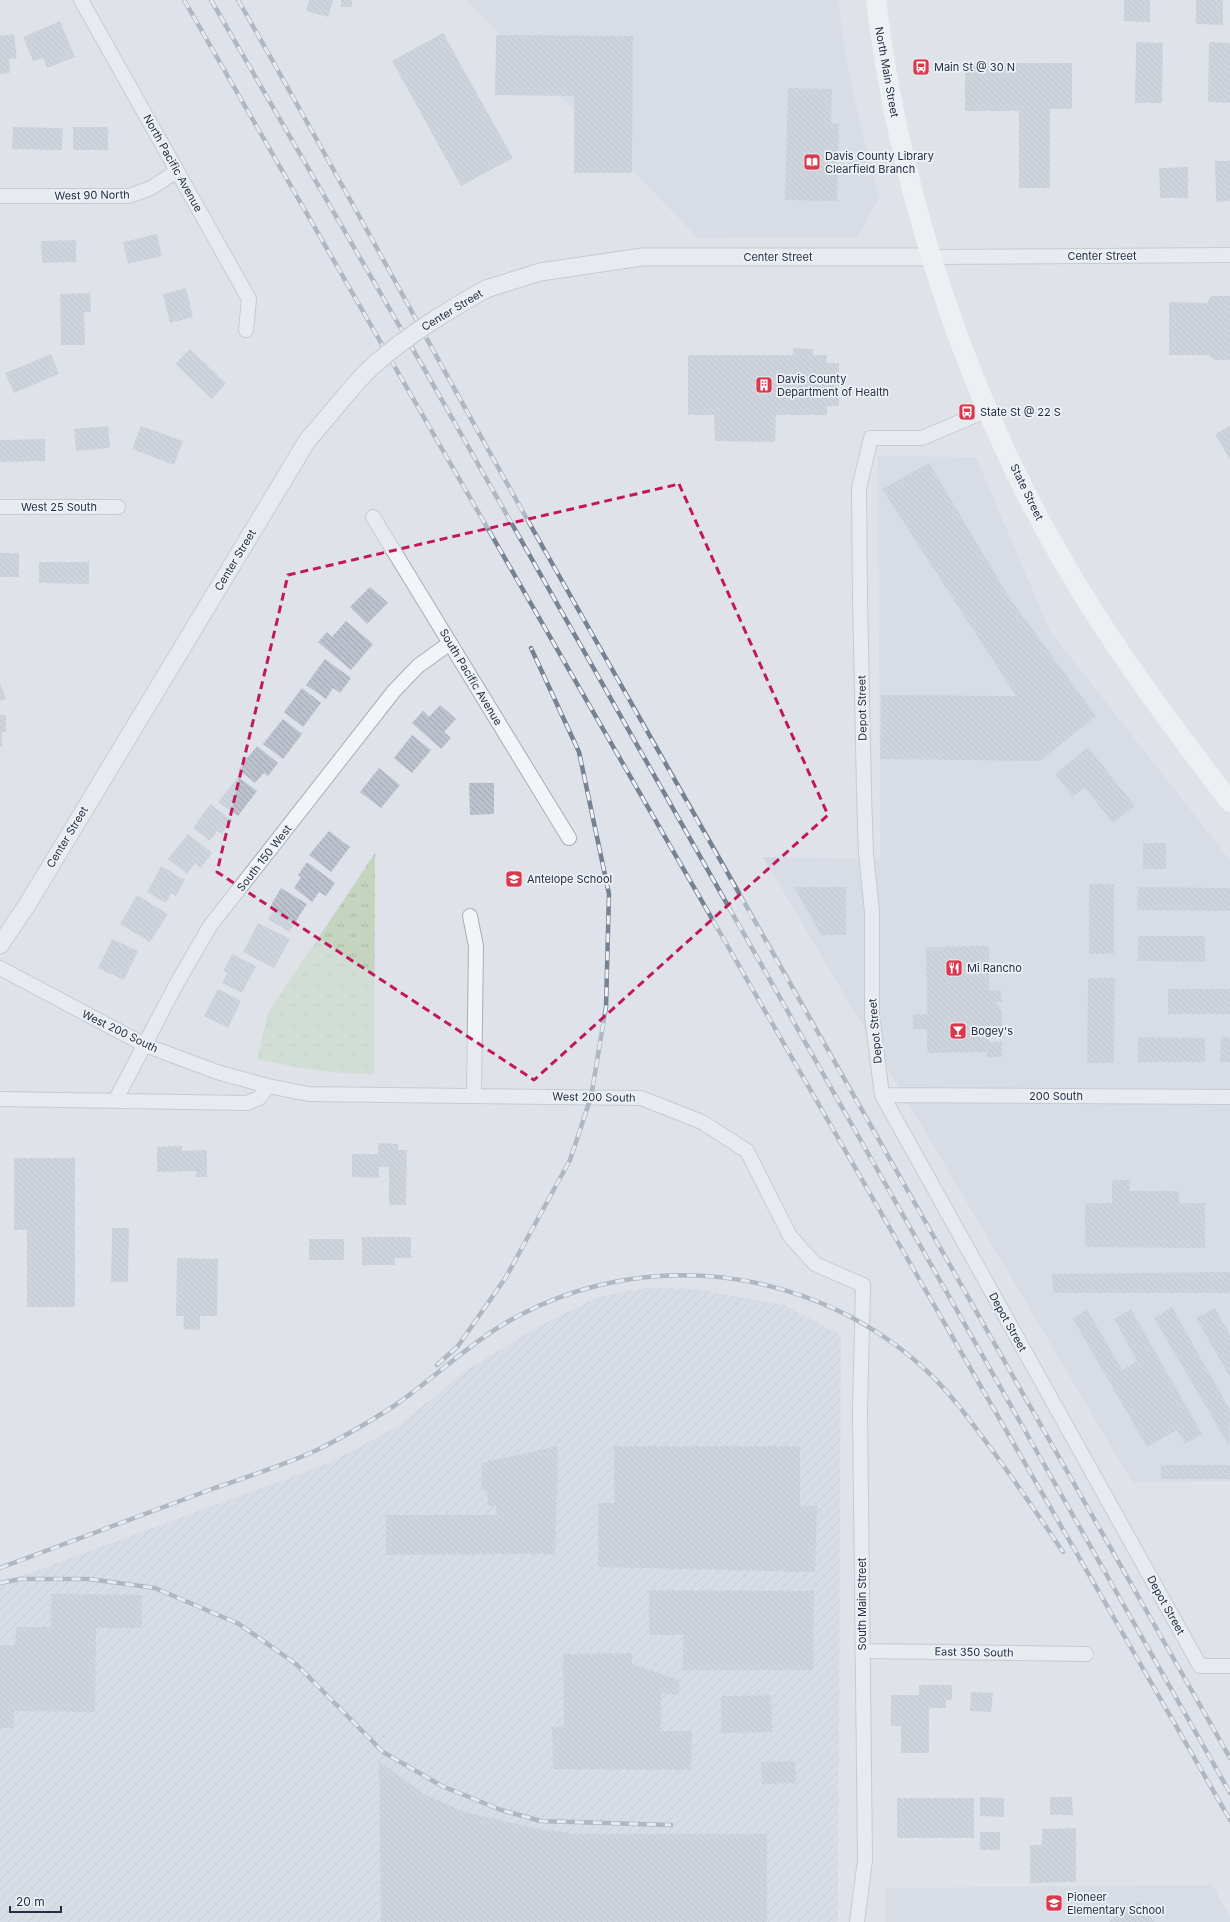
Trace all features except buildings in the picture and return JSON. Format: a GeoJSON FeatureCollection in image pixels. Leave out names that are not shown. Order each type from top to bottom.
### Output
{"type":"FeatureCollection","features":[{"type":"Feature","properties":{"kind":"main road","name":"North Main Street"},"geometry":{"type":"LineString","coordinates":[[876,0],[885,65],[901,144]]}},
{"type":"Feature","properties":{"kind":"main road","name":"State Street"},"geometry":{"type":"LineString","coordinates":[[901,144],[932,257],[964,348],[988,410],[1036,513],[1084,596],[1127,663],[1230,802]]}},
{"type":"Feature","properties":{"kind":"street","name":"North Pacific Avenue"},"geometry":{"type":"LineString","coordinates":[[81,0],[249,299],[246,330]]}},
{"type":"Feature","properties":{"kind":"street","name":"West 90 North"},"geometry":{"type":"LineString","coordinates":[[0,196],[129,196],[151,188],[178,171]]}},
{"type":"Feature","properties":{"kind":"street","name":"Center Street"},"geometry":{"type":"LineString","coordinates":[[0,945],[27,905],[307,441],[374,365],[412,334],[452,308],[486,289],[540,272],[642,257],[1230,255]]}},
{"type":"Feature","properties":{"kind":"street","name":"Depot Street"},"geometry":{"type":"LineString","coordinates":[[988,410],[922,438],[871,438],[859,488],[866,854],[872,912],[872,1016],[882,1095],[1200,1666],[1230,1666]]}},
{"type":"Feature","properties":{"kind":"street","name":"West 25 South"},"geometry":{"type":"LineString","coordinates":[[0,507],[118,507]]}},
{"type":"Feature","properties":{"kind":"street","name":"South Pacific Avenue"},"geometry":{"type":"LineString","coordinates":[[373,517],[569,838]]}},
{"type":"Feature","properties":{"kind":"street","name":"South 150 West"},"geometry":{"type":"LineString","coordinates":[[116,1101],[177,983],[210,926],[394,691],[418,666],[450,643]]}},
{"type":"Feature","properties":{"kind":"street"},"geometry":{"type":"LineString","coordinates":[[470,916],[476,946],[474,1096]]}},
{"type":"Feature","properties":{"kind":"street","name":"West 200 South"},"geometry":{"type":"LineString","coordinates":[[0,968],[145,1045],[217,1072],[268,1086],[308,1094],[641,1098],[702,1122],[747,1151],[790,1236],[815,1264],[863,1285]]}},
{"type":"Feature","properties":{"kind":"street"},"geometry":{"type":"LineString","coordinates":[[0,1099],[247,1103],[260,1098],[268,1086]]}},
{"type":"Feature","properties":{"kind":"street","name":"200 South"},"geometry":{"type":"LineString","coordinates":[[882,1095],[1230,1097]]}},
{"type":"Feature","properties":{"kind":"street","name":"South Main Street"},"geometry":{"type":"LineString","coordinates":[[857,1922],[865,1860],[860,1410],[863,1285]]}},
{"type":"Feature","properties":{"kind":"street","name":"East 350 South"},"geometry":{"type":"LineString","coordinates":[[862,1651],[1086,1654]]}},
{"type":"Feature","properties":{"kind":"highlighted area"},"geometry":{"type":"Polygon","coordinates":[[[679,484],[828,815],[534,1080],[217,872],[288,575],[679,484]]]}},
{"type":"Feature","properties":{"kind":"shaded area"},"geometry":{"type":"Polygon","coordinates":[[[466,0],[838,0],[847,64],[879,198],[857,237],[698,238],[466,0]]]}},
{"type":"Feature","properties":{"kind":"shaded area"},"geometry":{"type":"Polygon","coordinates":[[[878,456],[976,457],[1050,631],[1230,860],[1230,1481],[1132,1482],[763,857],[880,859],[878,456]]]}},
{"type":"Feature","properties":{"kind":"shaded area"},"geometry":{"type":"Polygon","coordinates":[[[646,1288],[696,1289],[784,1305],[841,1335],[838,1922],[0,1922],[0,1584],[329,1463],[398,1426],[467,1370],[536,1328],[597,1297],[646,1288]]]}},
{"type":"Feature","properties":{"kind":"shaded area","name":"Pioneer Elementary School"},"geometry":{"type":"Polygon","coordinates":[[[1213,1885],[1230,1918],[1230,1922],[885,1922],[885,1888],[1213,1885]]]}},
{"type":"Feature","properties":{"kind":"green space"},"geometry":{"type":"Polygon","coordinates":[[[375,853],[374,1074],[315,1070],[257,1059],[268,1013],[375,853]]]}},
{"type":"Feature","properties":{"kind":"railway"},"geometry":{"type":"LineString","coordinates":[[184,0],[1230,1820]]}},
{"type":"Feature","properties":{"kind":"railway"},"geometry":{"type":"LineString","coordinates":[[211,0],[422,365],[1230,1793]]}},
{"type":"Feature","properties":{"kind":"railway"},"geometry":{"type":"LineString","coordinates":[[238,0],[317,139],[549,558],[1230,1758]]}},
{"type":"Feature","properties":{"kind":"railway"},"geometry":{"type":"LineString","coordinates":[[437,1365],[458,1346],[506,1277],[570,1160],[591,1097],[606,1007],[609,894],[579,752],[531,648]]}},
{"type":"Feature","properties":{"kind":"railway"},"geometry":{"type":"LineString","coordinates":[[0,1568],[212,1489],[279,1466],[317,1450],[394,1406],[474,1344],[491,1332],[526,1312],[577,1291],[630,1279],[683,1275],[736,1279],[788,1291],[838,1311],[885,1338],[928,1372],[955,1402],[1004,1466],[1063,1552]]}},
{"type":"Feature","properties":{"kind":"railway"},"geometry":{"type":"LineString","coordinates":[[0,1583],[20,1579],[89,1579],[155,1588],[239,1624],[296,1664],[383,1752],[442,1786],[501,1810],[541,1821],[671,1825]]}},
{"type":"Feature","properties":{"kind":"place","name":"Main St @ 30 N"},"geometry":{"type":"Point","coordinates":[921,67]}},
{"type":"Feature","properties":{"kind":"place","name":"Davis County Library Clearfield Branch"},"geometry":{"type":"Point","coordinates":[812,162]}},
{"type":"Feature","properties":{"kind":"place","name":"Davis County Department of Health"},"geometry":{"type":"Point","coordinates":[764,385]}},
{"type":"Feature","properties":{"kind":"place","name":"State St @ 22 S"},"geometry":{"type":"Point","coordinates":[967,412]}},
{"type":"Feature","properties":{"kind":"place","name":"Antelope School"},"geometry":{"type":"Point","coordinates":[514,879]}},
{"type":"Feature","properties":{"kind":"place","name":"Mi Rancho"},"geometry":{"type":"Point","coordinates":[954,968]}},
{"type":"Feature","properties":{"kind":"place","name":"Bogey's"},"geometry":{"type":"Point","coordinates":[958,1031]}},
{"type":"Feature","properties":{"kind":"place","name":"Pioneer Elementary School"},"geometry":{"type":"Point","coordinates":[1054,1903]}}]}
